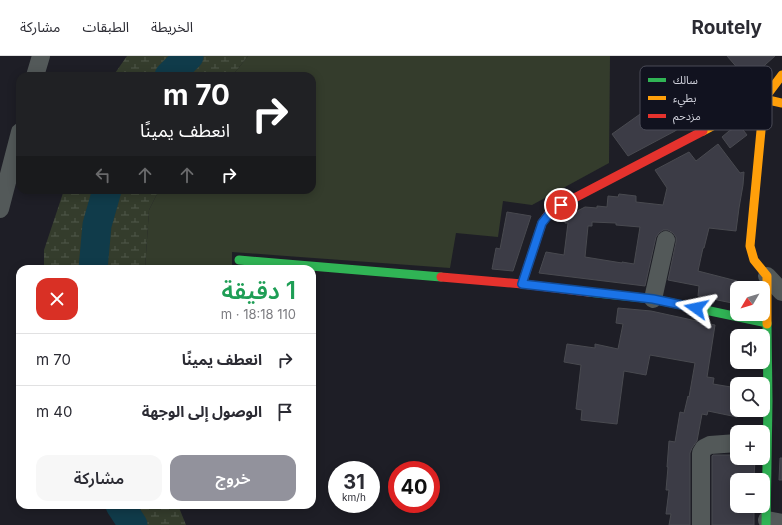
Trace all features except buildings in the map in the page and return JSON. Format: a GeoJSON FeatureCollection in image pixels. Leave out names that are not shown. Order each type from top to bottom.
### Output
{"type":"FeatureCollection","features":[{"type":"Feature","properties":{"kind":"street"},"geometry":{"type":"LineString","coordinates":[[36,72],[40,56]]}},
{"type":"Feature","properties":{"kind":"street"},"geometry":{"type":"LineString","coordinates":[[772,88],[782,76]]}},
{"type":"Feature","properties":{"kind":"street"},"geometry":{"type":"LineString","coordinates":[[772,100],[782,103]]}},
{"type":"Feature","properties":{"kind":"street"},"geometry":{"type":"LineString","coordinates":[[522,284],[542,223],[550,213],[561,205],[703,130]]}},
{"type":"Feature","properties":{"kind":"street"},"geometry":{"type":"LineString","coordinates":[[761,130],[750,246],[754,260],[766,276],[782,292]]}},
{"type":"Feature","properties":{"kind":"street"},"geometry":{"type":"LineString","coordinates":[[0,209],[16,147]]}},
{"type":"Feature","properties":{"kind":"street"},"geometry":{"type":"LineString","coordinates":[[653,299],[666,240]]}},
{"type":"Feature","properties":{"kind":"street"},"geometry":{"type":"LineString","coordinates":[[239,260],[298,265]]}},
{"type":"Feature","properties":{"kind":"street"},"geometry":{"type":"LineString","coordinates":[[316,267],[522,284],[653,299],[767,323]]}},
{"type":"Feature","properties":{"kind":"street"},"geometry":{"type":"LineString","coordinates":[[766,276],[767,323],[775,403],[770,425]]}},
{"type":"Feature","properties":{"kind":"street"},"geometry":{"type":"LineString","coordinates":[[701,525],[701,453],[704,448],[710,445],[730,444]]}},
{"type":"Feature","properties":{"kind":"street"},"geometry":{"type":"LineString","coordinates":[[768,465],[772,523]]}},
{"type":"Feature","properties":{"kind":"green space"},"geometry":{"type":"Polygon","coordinates":[[[127,56],[248,56],[235,72],[116,72],[127,56]]]}},
{"type":"Feature","properties":{"kind":"green space"},"geometry":{"type":"Polygon","coordinates":[[[248,56],[610,56],[609,163],[532,205],[503,201],[498,237],[456,233],[450,268],[232,252],[232,265],[145,265],[149,210],[157,194],[316,194],[316,72],[235,72],[248,56]]]}},
{"type":"Feature","properties":{"kind":"green space"},"geometry":{"type":"Polygon","coordinates":[[[63,194],[157,194],[149,210],[145,265],[44,265],[44,250],[63,194]]]}},
{"type":"Feature","properties":{"kind":"green space"},"geometry":{"type":"Polygon","coordinates":[[[109,509],[180,509],[186,525],[119,525],[109,509]]]}},
{"type":"Feature","properties":{"kind":"waterway"},"geometry":{"type":"LineString","coordinates":[[173,72],[189,56]]}},
{"type":"Feature","properties":{"kind":"waterway"},"geometry":{"type":"LineString","coordinates":[[93,265],[97,225],[106,194]]}},
{"type":"Feature","properties":{"kind":"waterway"},"geometry":{"type":"LineString","coordinates":[[123,509],[133,525]]}},
{"type":"Feature","properties":{"kind":"traffic: fast"},"geometry":{"type":"LineString","coordinates":[[239,260],[298,265]]}},
{"type":"Feature","properties":{"kind":"traffic: fast"},"geometry":{"type":"LineString","coordinates":[[316,266],[441,277]]}},
{"type":"Feature","properties":{"kind":"traffic: fast"},"geometry":{"type":"LineString","coordinates":[[588,292],[653,299],[767,323]]}},
{"type":"Feature","properties":{"kind":"traffic: fast"},"geometry":{"type":"LineString","coordinates":[[766,525],[768,401],[767,324]]}},
{"type":"Feature","properties":{"kind":"traffic: slow"},"geometry":{"type":"LineString","coordinates":[[772,88],[782,75]]}},
{"type":"Feature","properties":{"kind":"traffic: slow"},"geometry":{"type":"LineString","coordinates":[[772,101],[782,103]]}},
{"type":"Feature","properties":{"kind":"traffic: slow"},"geometry":{"type":"LineString","coordinates":[[761,130],[750,246],[754,260],[767,276],[767,324]]}},
{"type":"Feature","properties":{"kind":"traffic: jam"},"geometry":{"type":"LineString","coordinates":[[522,284],[542,223],[549,213],[561,205],[703,131]]}},
{"type":"Feature","properties":{"kind":"traffic: jam"},"geometry":{"type":"LineString","coordinates":[[441,277],[522,284],[588,292]]}},
{"type":"Feature","properties":{"kind":"route"},"geometry":{"type":"LineString","coordinates":[[561,205],[550,213],[542,223],[522,284],[653,299],[696,308]]}}]}
